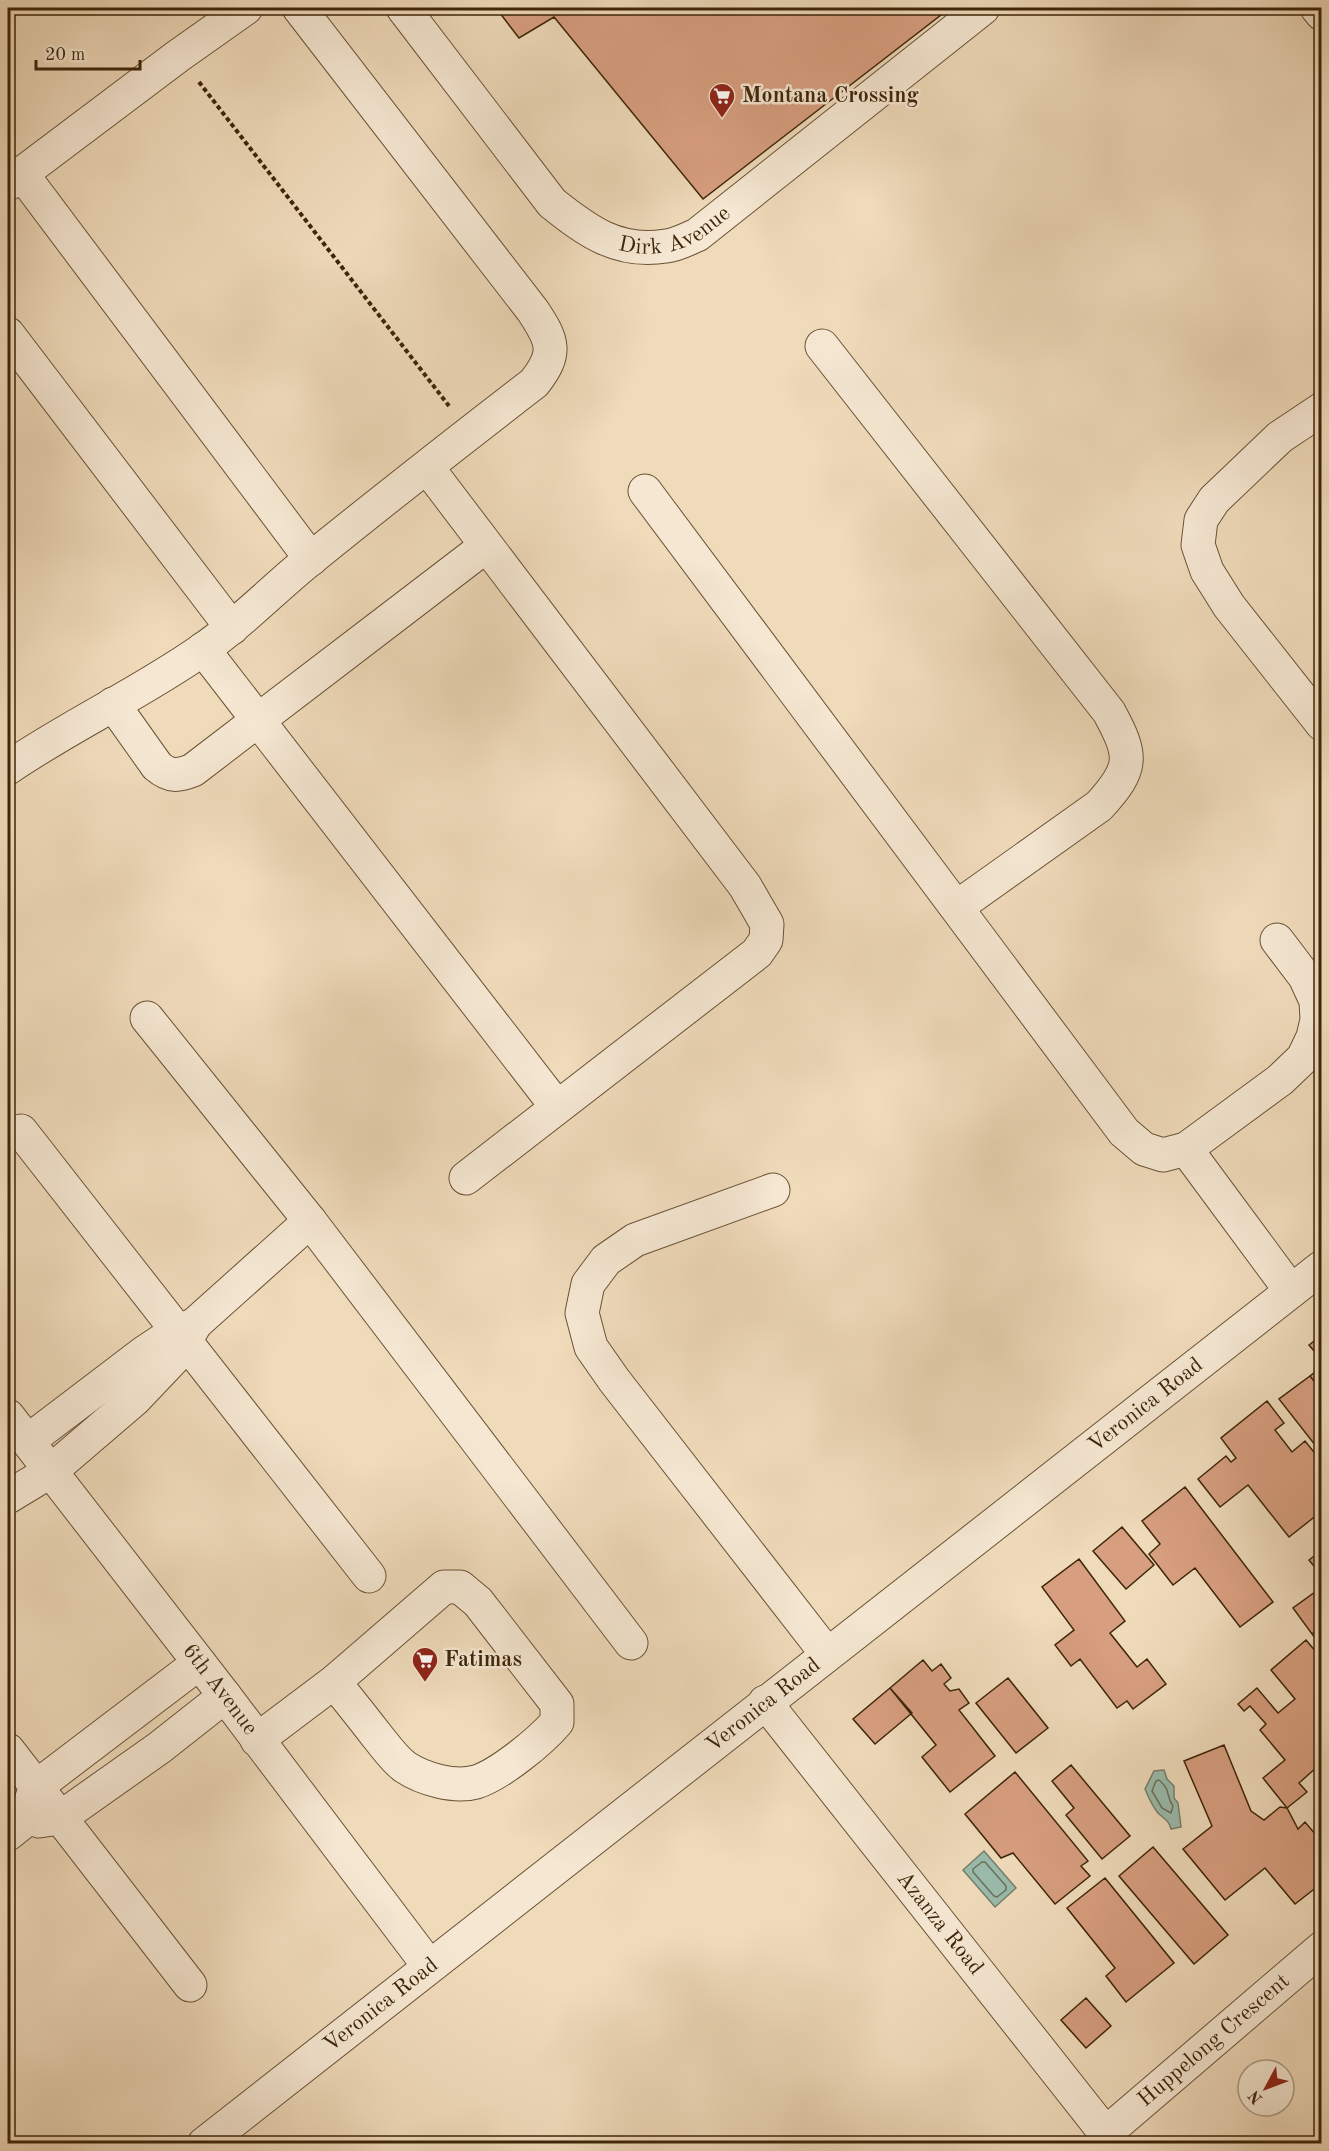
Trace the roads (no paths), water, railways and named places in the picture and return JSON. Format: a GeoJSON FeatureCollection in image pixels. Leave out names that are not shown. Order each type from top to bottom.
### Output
{"type":"FeatureCollection","features":[{"type":"Feature","properties":{"kind":"street"},"geometry":{"type":"LineString","coordinates":[[246,8],[178,56],[15,179],[311,558]]}},
{"type":"Feature","properties":{"kind":"street"},"geometry":{"type":"LineString","coordinates":[[8,768],[48,740],[154,682],[203,650],[232,628],[311,558],[534,383],[547,366],[551,350],[546,331],[526,301],[299,8]]}},
{"type":"Feature","properties":{"kind":"street","name":"Dirk Avenue"},"geometry":{"type":"LineString","coordinates":[[403,8],[552,203],[584,228],[606,240],[634,247],[667,246],[697,235],[983,8]]}},
{"type":"Feature","properties":{"kind":"street"},"geometry":{"type":"LineString","coordinates":[[1317,8],[1322,14]]}},
{"type":"Feature","properties":{"kind":"street"},"geometry":{"type":"LineString","coordinates":[[8,334],[232,628]]}},
{"type":"Feature","properties":{"kind":"street"},"geometry":{"type":"LineString","coordinates":[[822,346],[1109,712],[1124,738],[1127,763],[1118,785],[1099,806],[957,907]]}},
{"type":"Feature","properties":{"kind":"street"},"geometry":{"type":"LineString","coordinates":[[1322,409],[1280,437],[1214,500],[1201,520],[1198,545],[1207,571],[1229,606],[1322,724]]}},
{"type":"Feature","properties":{"kind":"street"},"geometry":{"type":"LineString","coordinates":[[427,467],[745,886],[767,924],[766,940],[757,953],[466,1178]]}},
{"type":"Feature","properties":{"kind":"street"},"geometry":{"type":"LineString","coordinates":[[645,491],[1124,1132],[1144,1149],[1163,1155],[1186,1149],[1280,1080],[1303,1058],[1313,1037],[1317,1020],[1316,1001],[1305,977],[1277,940]]}},
{"type":"Feature","properties":{"kind":"street"},"geometry":{"type":"LineString","coordinates":[[113,704],[157,766],[171,776],[193,770],[486,546]]}},
{"type":"Feature","properties":{"kind":"street"},"geometry":{"type":"LineString","coordinates":[[203,650],[557,1107]]}},
{"type":"Feature","properties":{"kind":"street"},"geometry":{"type":"LineString","coordinates":[[147,1018],[310,1221],[631,1643]]}},
{"type":"Feature","properties":{"kind":"street"},"geometry":{"type":"LineString","coordinates":[[21,1131],[187,1332],[369,1576]]}},
{"type":"Feature","properties":{"kind":"street"},"geometry":{"type":"LineString","coordinates":[[1186,1149],[1291,1291]]}},
{"type":"Feature","properties":{"kind":"street"},"geometry":{"type":"LineString","coordinates":[[773,1190],[635,1240],[606,1260],[588,1284],[582,1313],[591,1347],[614,1380],[826,1654]]}},
{"type":"Feature","properties":{"kind":"street"},"geometry":{"type":"LineString","coordinates":[[28,1441],[173,1359],[187,1332],[310,1221]]}},
{"type":"Feature","properties":{"kind":"street","name":"Veronica Road"},"geometry":{"type":"LineString","coordinates":[[204,2144],[1322,1267]]}},
{"type":"Feature","properties":{"kind":"street"},"geometry":{"type":"LineString","coordinates":[[8,1497],[51,1471],[126,1386]]}},
{"type":"Feature","properties":{"kind":"street","name":"6th Avenue"},"geometry":{"type":"LineString","coordinates":[[8,1416],[225,1696],[429,1966]]}},
{"type":"Feature","properties":{"kind":"street"},"geometry":{"type":"LineString","coordinates":[[257,1740],[334,1682],[444,1587],[460,1587],[478,1602],[557,1704],[557,1722],[543,1738],[496,1772],[476,1782],[456,1784],[421,1776],[404,1766],[334,1682]]}},
{"type":"Feature","properties":{"kind":"street"},"geometry":{"type":"LineString","coordinates":[[15,1828],[36,1787],[199,1663]]}},
{"type":"Feature","properties":{"kind":"street"},"geometry":{"type":"LineString","coordinates":[[15,1828],[60,1818],[159,1748],[225,1696]]}},
{"type":"Feature","properties":{"kind":"street","name":"Azanza Road"},"geometry":{"type":"LineString","coordinates":[[765,1702],[1110,2138]]}},
{"type":"Feature","properties":{"kind":"street"},"geometry":{"type":"LineString","coordinates":[[8,1750],[190,1985]]}},
{"type":"Feature","properties":{"kind":"street","name":"Huppelong Crescent"},"geometry":{"type":"LineString","coordinates":[[1110,2138],[1322,1948]]}},
{"type":"Feature","properties":{"kind":"water"},"geometry":{"type":"Polygon","coordinates":[[[1164,1770],[1167,1779],[1174,1786],[1174,1798],[1178,1803],[1181,1827],[1171,1829],[1168,1822],[1154,1808],[1145,1789],[1154,1771],[1164,1770]]]}},
{"type":"Feature","properties":{"kind":"water"},"geometry":{"type":"Polygon","coordinates":[[[984,1851],[1016,1888],[995,1907],[963,1870],[984,1851]]]}},
{"type":"Feature","properties":{"kind":"place","name":"Montana Crossing"},"geometry":{"type":"Point","coordinates":[722,119]}},
{"type":"Feature","properties":{"kind":"place","name":"Fatimas"},"geometry":{"type":"Point","coordinates":[425,1683]}}]}
